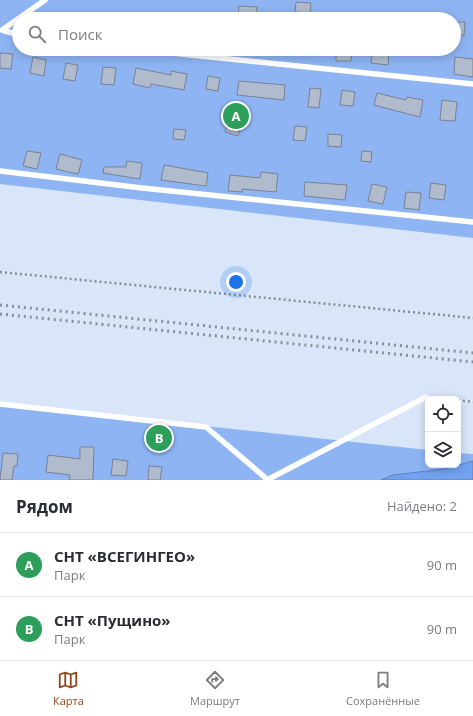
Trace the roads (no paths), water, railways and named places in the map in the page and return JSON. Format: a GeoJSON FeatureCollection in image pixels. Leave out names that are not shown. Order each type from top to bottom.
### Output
{"type":"FeatureCollection","features":[{"type":"Feature","properties":{"kind":"lane"},"geometry":{"type":"LineString","coordinates":[[27,12],[45,0]]}},
{"type":"Feature","properties":{"kind":"lane"},"geometry":{"type":"LineString","coordinates":[[1,30],[12,22]]}},
{"type":"Feature","properties":{"kind":"lane"},"geometry":{"type":"LineString","coordinates":[[1,30],[12,33]]}},
{"type":"Feature","properties":{"kind":"lane"},"geometry":{"type":"LineString","coordinates":[[201,56],[473,84]]}},
{"type":"Feature","properties":{"kind":"lane"},"geometry":{"type":"LineString","coordinates":[[0,171],[142,188],[473,222]]}},
{"type":"Feature","properties":{"kind":"lane"},"geometry":{"type":"LineString","coordinates":[[0,404],[206,427],[268,480],[425,398]]}},
{"type":"Feature","properties":{"kind":"railway"},"geometry":{"type":"LineString","coordinates":[[0,305],[473,353]]}},
{"type":"Feature","properties":{"kind":"railway"},"geometry":{"type":"LineString","coordinates":[[0,314],[473,362]]}},
{"type":"Feature","properties":{"kind":"place","name":"СНТ «ВСЕГИНГЕО»"},"geometry":{"type":"Point","coordinates":[236,116]}},
{"type":"Feature","properties":{"kind":"place","name":"СНТ «Пущино»"},"geometry":{"type":"Point","coordinates":[159,438]}}]}
